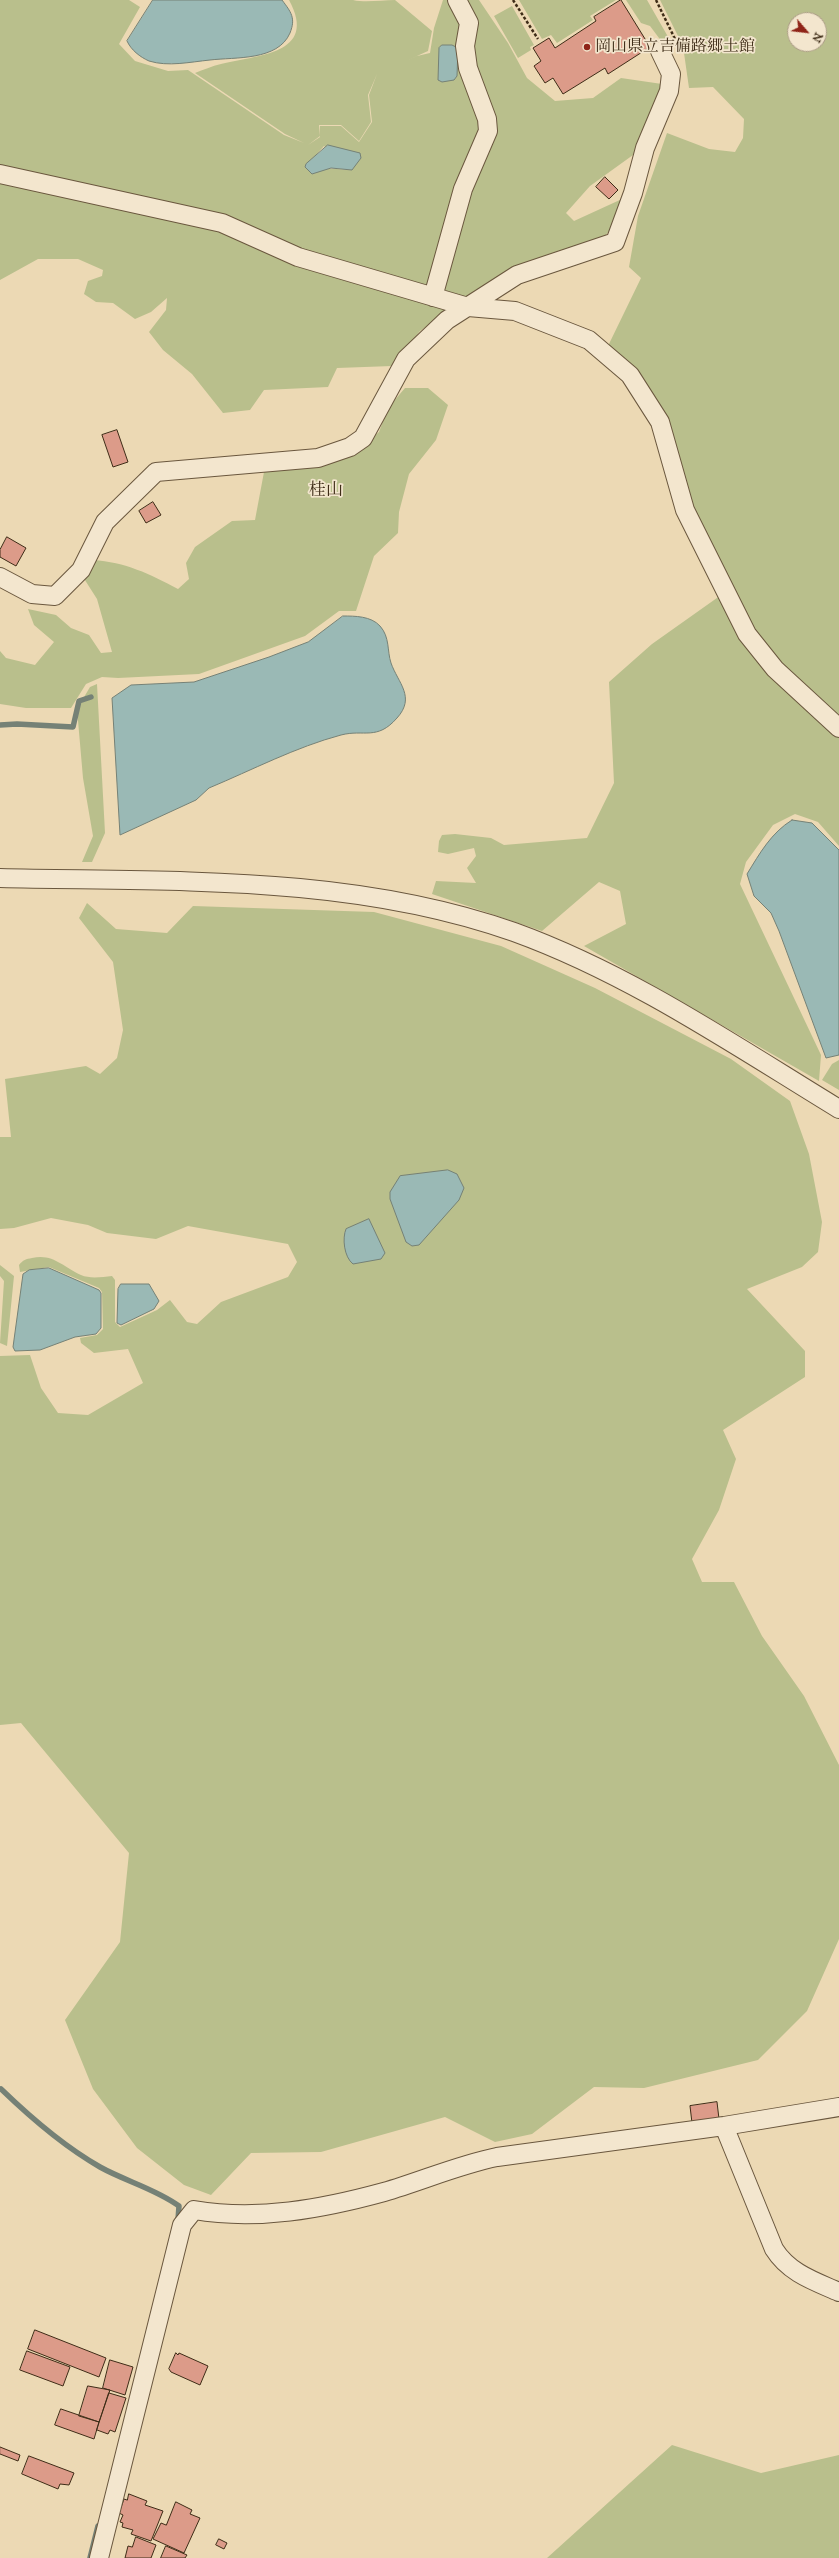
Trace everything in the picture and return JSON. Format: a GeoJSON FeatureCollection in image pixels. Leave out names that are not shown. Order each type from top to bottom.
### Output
{"type":"FeatureCollection","features":[{"type":"Feature","properties":{"kind":"street"},"geometry":{"type":"LineString","coordinates":[[433,297],[462,189],[488,131],[486,119],[468,68],[465,46],[468,23],[457,0]]}},
{"type":"Feature","properties":{"kind":"street"},"geometry":{"type":"LineString","coordinates":[[0,577],[32,594],[54,596],[81,570],[105,522],[156,472],[318,458],[350,447],[363,438],[406,359],[447,320],[517,275],[615,242],[633,193],[645,148],[669,91],[671,74],[660,51]]}},
{"type":"Feature","properties":{"kind":"street"},"geometry":{"type":"LineString","coordinates":[[0,174],[222,223],[298,256],[468,307],[515,311],[589,340],[630,375],[660,422],[685,510],[747,634],[775,669],[839,728]]}},
{"type":"Feature","properties":{"kind":"street"},"geometry":{"type":"LineString","coordinates":[[0,878],[189,882],[337,891],[390,899],[472,918],[515,932],[579,959],[640,989],[839,1109]]}},
{"type":"Feature","properties":{"kind":"street"},"geometry":{"type":"LineString","coordinates":[[99,2558],[182,2225],[194,2210],[216,2214],[262,2215],[318,2207],[384,2192],[468,2163],[497,2157],[724,2126],[839,2107]]}},
{"type":"Feature","properties":{"kind":"street"},"geometry":{"type":"LineString","coordinates":[[724,2126],[774,2249],[782,2261],[794,2271],[839,2292]]}},
{"type":"Feature","properties":{"kind":"path"},"geometry":{"type":"LineString","coordinates":[[513,0],[538,39]]}},
{"type":"Feature","properties":{"kind":"green space"},"geometry":{"type":"Polygon","coordinates":[[[0,0],[129,0],[140,7],[119,44],[135,61],[168,71],[188,70],[284,135],[304,143],[285,134],[195,73],[218,65],[266,54],[279,49],[290,42],[296,32],[296,18],[289,0],[395,0],[432,31],[428,51],[377,74],[417,56],[430,53],[434,28],[443,0],[479,0],[508,43],[527,78],[555,101],[593,98],[621,78],[662,84],[633,155],[590,186],[566,213],[574,221],[622,199],[617,221],[601,241],[532,260],[464,299],[420,331],[392,366],[337,368],[328,387],[264,390],[250,410],[223,413],[192,374],[163,350],[149,332],[166,310],[167,298],[151,312],[135,319],[113,303],[96,302],[84,294],[88,281],[102,276],[103,270],[78,259],[38,259],[0,280],[0,0]],[[377,74],[368,95],[371,122],[359,141],[341,125],[319,125],[320,136],[320,126],[341,126],[359,142],[372,122],[369,95],[377,74]],[[324,146],[305,167],[352,170],[324,146]]]}},
{"type":"Feature","properties":{"kind":"green space"},"geometry":{"type":"Polygon","coordinates":[[[519,0],[616,0],[590,16],[593,20],[557,43],[551,35],[542,39],[519,0]]]}},
{"type":"Feature","properties":{"kind":"green space"},"geometry":{"type":"Polygon","coordinates":[[[626,0],[647,0],[671,42],[665,46],[650,26],[641,23],[626,0]]]}},
{"type":"Feature","properties":{"kind":"green space"},"geometry":{"type":"Polygon","coordinates":[[[660,0],[839,0],[839,846],[818,822],[795,814],[773,825],[746,862],[740,884],[821,1055],[819,1081],[584,946],[626,924],[620,891],[599,882],[542,931],[432,894],[436,881],[476,883],[467,868],[476,856],[474,848],[448,854],[438,852],[439,841],[442,835],[455,834],[491,838],[504,845],[587,838],[614,783],[609,682],[652,644],[731,588],[690,506],[669,420],[634,370],[608,346],[641,278],[629,267],[638,216],[667,133],[709,149],[735,152],[743,138],[744,119],[713,87],[689,88],[683,46],[660,0]]]}},
{"type":"Feature","properties":{"kind":"green space"},"geometry":{"type":"Polygon","coordinates":[[[512,6],[534,45],[530,47],[531,50],[518,58],[494,16],[512,6]]]}},
{"type":"Feature","properties":{"kind":"green space"},"geometry":{"type":"Polygon","coordinates":[[[405,388],[428,388],[448,405],[436,440],[409,474],[399,512],[398,533],[374,556],[356,611],[339,611],[305,636],[199,674],[118,678],[102,677],[86,684],[71,708],[26,708],[0,704],[0,651],[6,658],[35,665],[54,642],[34,625],[28,609],[56,615],[71,628],[89,635],[101,653],[112,652],[97,599],[83,577],[93,560],[127,566],[157,578],[178,589],[189,579],[186,563],[195,547],[232,521],[255,520],[264,472],[319,465],[352,454],[379,432],[388,408],[405,388]]]}},
{"type":"Feature","properties":{"kind":"green space"},"geometry":{"type":"Polygon","coordinates":[[[97,684],[105,833],[92,862],[82,862],[93,836],[83,778],[77,709],[90,687],[97,684]]]}},
{"type":"Feature","properties":{"kind":"green space"},"geometry":{"type":"Polygon","coordinates":[[[87,903],[116,929],[167,933],[193,906],[374,912],[501,946],[595,988],[731,1059],[790,1101],[809,1154],[822,1222],[818,1252],[802,1267],[747,1289],[805,1351],[805,1377],[723,1430],[736,1459],[719,1510],[692,1559],[702,1582],[734,1582],[762,1636],[804,1696],[839,1765],[839,1939],[807,2011],[758,2060],[644,2088],[594,2087],[532,2134],[495,2142],[445,2117],[321,2152],[251,2153],[211,2195],[184,2185],[137,2148],[93,2089],[65,2020],[120,1942],[129,1853],[21,1723],[0,1725],[0,1356],[30,1355],[41,1388],[58,1413],[88,1415],[143,1383],[128,1349],[94,1353],[81,1343],[80,1338],[97,1335],[103,1329],[102,1292],[99,1288],[49,1267],[20,1272],[19,1265],[28,1259],[46,1257],[81,1275],[88,1277],[112,1276],[115,1280],[115,1322],[120,1327],[157,1310],[170,1300],[187,1322],[197,1324],[221,1302],[288,1277],[297,1262],[288,1244],[188,1226],[156,1239],[107,1233],[88,1225],[51,1218],[14,1228],[0,1229],[0,1137],[11,1137],[5,1079],[86,1066],[100,1074],[117,1058],[123,1030],[113,962],[79,918],[87,903]]]}},
{"type":"Feature","properties":{"kind":"green space"},"geometry":{"type":"Polygon","coordinates":[[[839,1060],[839,1090],[822,1080],[832,1064],[839,1060]]]}},
{"type":"Feature","properties":{"kind":"green space"},"geometry":{"type":"Polygon","coordinates":[[[0,1265],[14,1276],[7,1346],[0,1343],[4,1281],[0,1276],[0,1265]]]}},
{"type":"Feature","properties":{"kind":"green space"},"geometry":{"type":"Polygon","coordinates":[[[672,2445],[761,2473],[839,2455],[839,2558],[547,2558],[672,2445]]]}},
{"type":"Feature","properties":{"kind":"water"},"geometry":{"type":"Polygon","coordinates":[[[153,0],[282,0],[292,15],[293,23],[290,33],[284,42],[276,49],[266,53],[243,58],[179,64],[156,63],[139,55],[133,50],[127,41],[153,0]]]}},
{"type":"Feature","properties":{"kind":"water"},"geometry":{"type":"Polygon","coordinates":[[[442,45],[452,45],[458,48],[457,76],[454,80],[442,82],[438,80],[439,48],[442,45]]]}},
{"type":"Feature","properties":{"kind":"water"},"geometry":{"type":"Polygon","coordinates":[[[328,145],[360,153],[361,158],[352,170],[331,168],[312,174],[305,167],[306,164],[328,145]]]}},
{"type":"Feature","properties":{"kind":"water"},"geometry":{"type":"Polygon","coordinates":[[[343,616],[363,617],[372,620],[380,626],[387,639],[391,663],[404,690],[405,697],[405,703],[402,710],[390,725],[377,732],[349,733],[291,752],[209,788],[196,800],[120,835],[112,698],[131,685],[194,682],[269,657],[308,642],[343,616]]]}},
{"type":"Feature","properties":{"kind":"water"},"geometry":{"type":"Polygon","coordinates":[[[792,820],[812,823],[839,850],[839,1055],[826,1058],[779,931],[771,913],[754,896],[747,874],[761,851],[772,837],[792,820]]]}},
{"type":"Feature","properties":{"kind":"water"},"geometry":{"type":"Polygon","coordinates":[[[448,1170],[457,1174],[464,1188],[459,1200],[419,1245],[412,1246],[406,1242],[390,1199],[390,1192],[400,1176],[448,1170]]]}},
{"type":"Feature","properties":{"kind":"water"},"geometry":{"type":"Polygon","coordinates":[[[369,1219],[385,1253],[381,1259],[353,1264],[348,1257],[345,1247],[344,1237],[346,1229],[369,1219]]]}},
{"type":"Feature","properties":{"kind":"water"},"geometry":{"type":"Polygon","coordinates":[[[49,1268],[99,1290],[101,1293],[101,1328],[96,1334],[75,1337],[40,1350],[15,1351],[13,1347],[23,1274],[29,1270],[49,1268]]]}},
{"type":"Feature","properties":{"kind":"water"},"geometry":{"type":"Polygon","coordinates":[[[121,1284],[149,1284],[159,1301],[154,1309],[121,1325],[117,1323],[118,1289],[121,1284]]]}},
{"type":"Feature","properties":{"kind":"building"},"geometry":{"type":"Polygon","coordinates":[[[621,0],[650,47],[608,74],[605,68],[563,94],[553,78],[545,83],[534,66],[541,61],[533,48],[549,38],[555,48],[596,21],[594,17],[621,0]]]}},
{"type":"Feature","properties":{"kind":"building"},"geometry":{"type":"Polygon","coordinates":[[[605,177],[618,190],[609,199],[596,187],[605,177]]]}},
{"type":"Feature","properties":{"kind":"building"},"geometry":{"type":"Polygon","coordinates":[[[117,430],[128,462],[113,467],[102,435],[117,430]]]}},
{"type":"Feature","properties":{"kind":"building"},"geometry":{"type":"Polygon","coordinates":[[[153,502],[161,515],[146,523],[139,511],[153,502]]]}},
{"type":"Feature","properties":{"kind":"building"},"geometry":{"type":"Polygon","coordinates":[[[7,537],[26,548],[16,566],[0,557],[0,550],[7,537]]]}},
{"type":"Feature","properties":{"kind":"building"},"geometry":{"type":"Polygon","coordinates":[[[717,2102],[719,2119],[692,2123],[690,2106],[717,2102]]]}},
{"type":"Feature","properties":{"kind":"building"},"geometry":{"type":"Polygon","coordinates":[[[35,2330],[106,2358],[99,2377],[28,2349],[35,2330]]]}},
{"type":"Feature","properties":{"kind":"building"},"geometry":{"type":"Polygon","coordinates":[[[27,2351],[70,2367],[63,2386],[20,2370],[27,2351]]]}},
{"type":"Feature","properties":{"kind":"building"},"geometry":{"type":"Polygon","coordinates":[[[176,2353],[208,2366],[200,2385],[171,2372],[169,2369],[176,2353]]]}},
{"type":"Feature","properties":{"kind":"building"},"geometry":{"type":"Polygon","coordinates":[[[110,2360],[133,2367],[125,2395],[103,2388],[110,2360]]]}},
{"type":"Feature","properties":{"kind":"building"},"geometry":{"type":"Polygon","coordinates":[[[88,2386],[110,2390],[99,2422],[79,2416],[88,2386]]]}},
{"type":"Feature","properties":{"kind":"building"},"geometry":{"type":"Polygon","coordinates":[[[109,2393],[126,2398],[115,2432],[110,2430],[108,2434],[97,2430],[109,2393]]]}},
{"type":"Feature","properties":{"kind":"building"},"geometry":{"type":"Polygon","coordinates":[[[61,2409],[99,2422],[94,2439],[55,2425],[61,2409]]]}},
{"type":"Feature","properties":{"kind":"building"},"geometry":{"type":"Polygon","coordinates":[[[0,2447],[20,2455],[18,2461],[0,2454],[0,2447]]]}},
{"type":"Feature","properties":{"kind":"building"},"geometry":{"type":"Polygon","coordinates":[[[29,2456],[74,2473],[69,2485],[60,2484],[58,2489],[22,2474],[29,2456]]]}},
{"type":"Feature","properties":{"kind":"building"},"geometry":{"type":"Polygon","coordinates":[[[129,2494],[147,2501],[145,2505],[163,2511],[151,2541],[131,2534],[133,2530],[122,2527],[123,2523],[120,2522],[123,2515],[119,2513],[124,2499],[127,2500],[129,2494]]]}},
{"type":"Feature","properties":{"kind":"building"},"geometry":{"type":"Polygon","coordinates":[[[176,2502],[192,2510],[190,2514],[200,2518],[184,2553],[153,2539],[161,2523],[166,2525],[176,2502]]]}},
{"type":"Feature","properties":{"kind":"building"},"geometry":{"type":"Polygon","coordinates":[[[136,2537],[156,2545],[151,2558],[125,2558],[128,2546],[132,2547],[136,2537]]]}},
{"type":"Feature","properties":{"kind":"building"},"geometry":{"type":"Polygon","coordinates":[[[219,2539],[227,2543],[224,2549],[216,2545],[219,2539]]]}},
{"type":"Feature","properties":{"kind":"building"},"geometry":{"type":"Polygon","coordinates":[[[166,2546],[187,2555],[185,2558],[161,2558],[166,2546]]]}},
{"type":"Feature","properties":{"kind":"waterway"},"geometry":{"type":"LineString","coordinates":[[0,725],[17,724],[73,727],[79,701],[91,697]]}},
{"type":"Feature","properties":{"kind":"waterway"},"geometry":{"type":"LineString","coordinates":[[1,2089],[48,2131],[86,2159],[170,2200],[179,2206],[178,2220]]}},
{"type":"Feature","properties":{"kind":"waterway"},"geometry":{"type":"LineString","coordinates":[[90,2558],[98,2526]]}},
{"type":"Feature","properties":{"kind":"place","name":"岡山県立吉備路郷土館"},"geometry":{"type":"Point","coordinates":[587,47]}},
{"type":"Feature","properties":{"kind":"district","name":"桂山"},"geometry":{"type":"Point","coordinates":[326,491]}}]}
